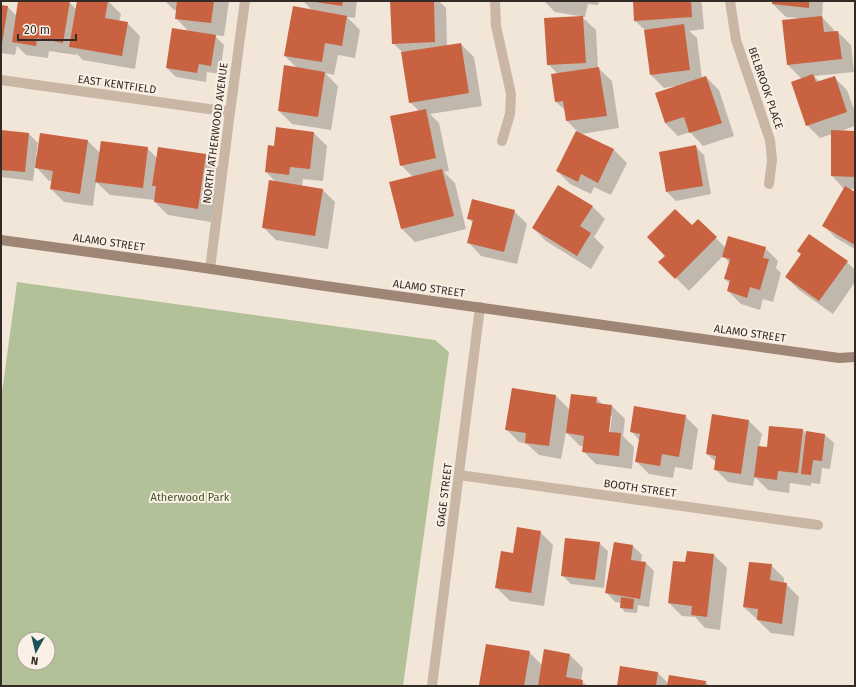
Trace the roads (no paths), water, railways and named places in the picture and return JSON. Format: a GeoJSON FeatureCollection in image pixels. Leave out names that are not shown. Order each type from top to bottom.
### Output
{"type":"FeatureCollection","features":[{"type":"Feature","properties":{"kind":"main road","name":"ALAMO STREET"},"geometry":{"type":"LineString","coordinates":[[1,240],[839,358],[855,357]]}},
{"type":"Feature","properties":{"kind":"street","name":"NORTH ATHERWOOD AVENUE"},"geometry":{"type":"LineString","coordinates":[[210,269],[245,1]]}},
{"type":"Feature","properties":{"kind":"street"},"geometry":{"type":"LineString","coordinates":[[495,1],[496,26],[511,94],[510,114],[502,141]]}},
{"type":"Feature","properties":{"kind":"street","name":"BELBROOK PLACE"},"geometry":{"type":"LineString","coordinates":[[730,1],[736,40],[770,140],[772,160],[769,184]]}},
{"type":"Feature","properties":{"kind":"street","name":"EAST KENTFIELD"},"geometry":{"type":"LineString","coordinates":[[1,80],[230,112]]}},
{"type":"Feature","properties":{"kind":"street","name":"GAGE STREET"},"geometry":{"type":"LineString","coordinates":[[432,686],[480,308]]}},
{"type":"Feature","properties":{"kind":"street","name":"BOOTH STREET"},"geometry":{"type":"LineString","coordinates":[[459,476],[818,525]]}},
{"type":"Feature","properties":{"kind":"park label","name":"Atherwood Park"},"geometry":{"type":"Point","coordinates":[190,497]}}]}
